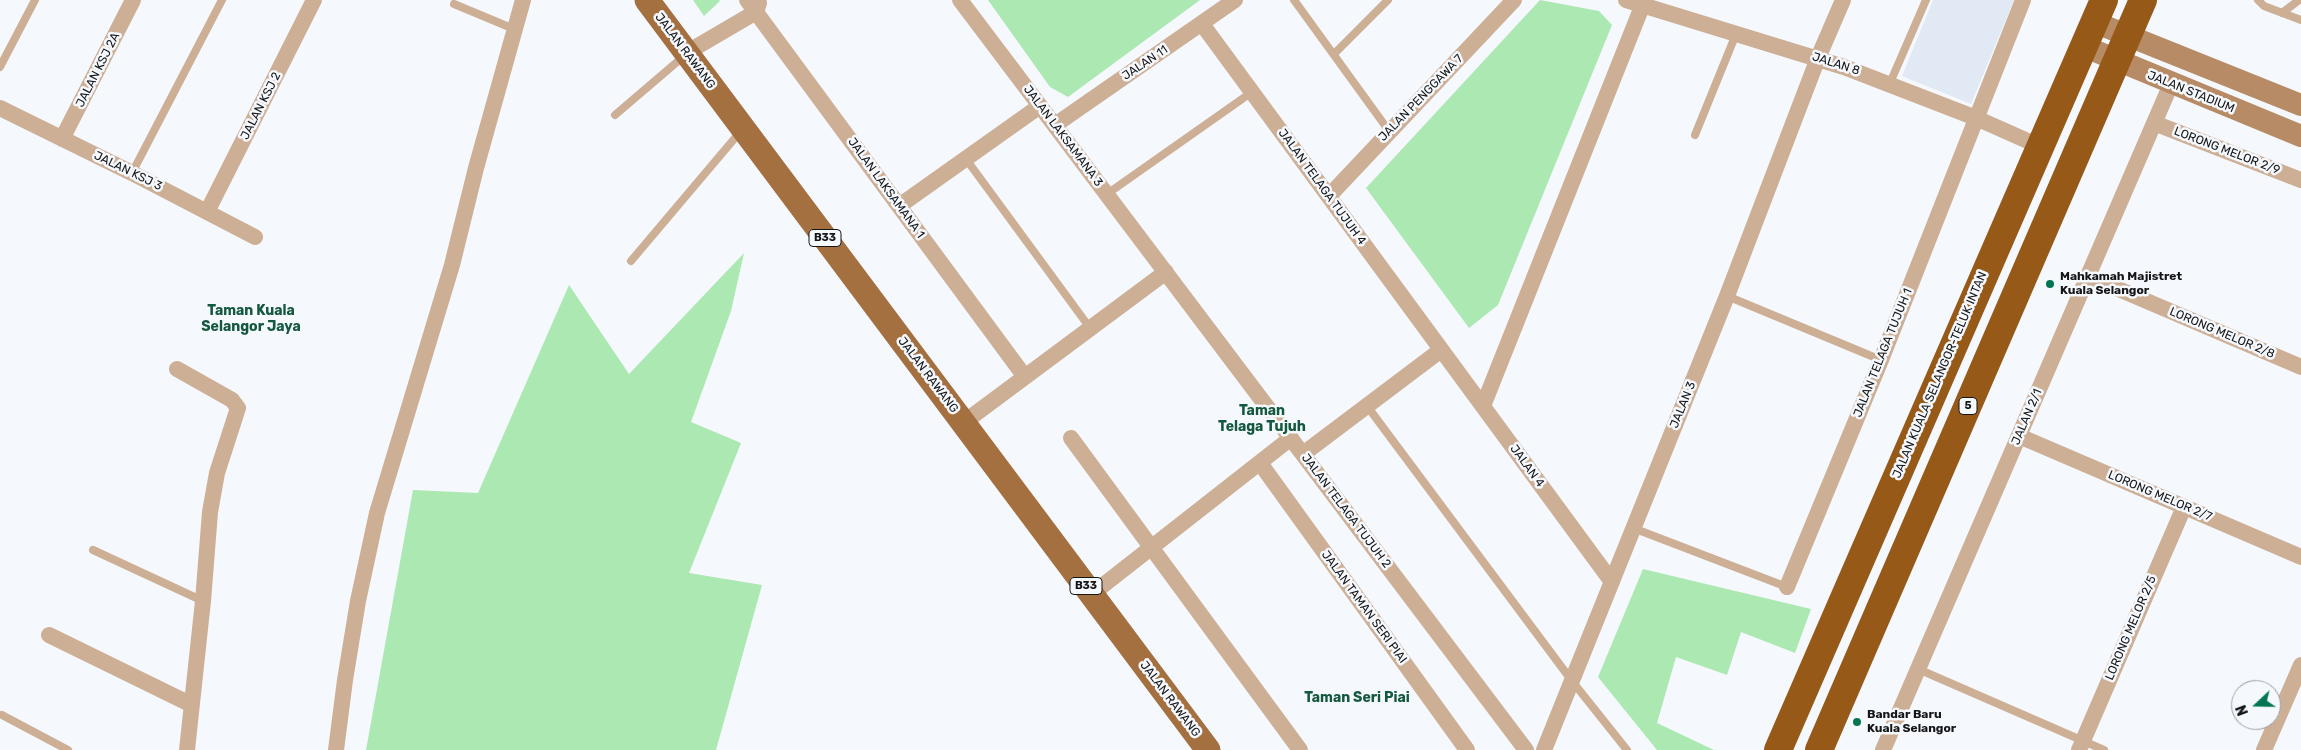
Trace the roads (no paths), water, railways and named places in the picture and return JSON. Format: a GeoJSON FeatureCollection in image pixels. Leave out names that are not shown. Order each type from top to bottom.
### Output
{"type":"FeatureCollection","features":[{"type":"Feature","properties":{"kind":"highway","name":"5"},"geometry":{"type":"LineString","coordinates":[[1819,750],[2143,0]]}},
{"type":"Feature","properties":{"kind":"highway","name":"JALAN KUALA SELANGOR-TELUK INTAN"},"geometry":{"type":"LineString","coordinates":[[1778,750],[2093,23]]}},
{"type":"Feature","properties":{"kind":"main road","name":"JALAN RAWANG"},"geometry":{"type":"LineString","coordinates":[[647,0],[1208,750]]}},
{"type":"Feature","properties":{"kind":"street","name":"JALAN KSJ 2A"},"geometry":{"type":"LineString","coordinates":[[62,139],[133,0]]}},
{"type":"Feature","properties":{"kind":"street","name":"JALAN KSJ 2"},"geometry":{"type":"LineString","coordinates":[[208,212],[314,0]]}},
{"type":"Feature","properties":{"kind":"street"},"geometry":{"type":"LineString","coordinates":[[336,750],[344,680],[358,601],[377,513],[452,265],[523,0]]}},
{"type":"Feature","properties":{"kind":"street","name":"JALAN LAKSAMANA 3"},"geometry":{"type":"LineString","coordinates":[[960,0],[1166,272]]}},
{"type":"Feature","properties":{"kind":"street","name":"JALAN 11"},"geometry":{"type":"LineString","coordinates":[[1055,125],[1235,0]]}},
{"type":"Feature","properties":{"kind":"street","name":"JALAN PENGGAWA 7"},"geometry":{"type":"LineString","coordinates":[[1329,196],[1514,0]]}},
{"type":"Feature","properties":{"kind":"street","name":"JALAN 8"},"geometry":{"type":"LineString","coordinates":[[1626,0],[1818,58],[1890,83],[2039,146]]}},
{"type":"Feature","properties":{"kind":"street","name":"JALAN 3"},"geometry":{"type":"LineString","coordinates":[[1544,750],[1727,296],[1818,58],[1843,0]]}},
{"type":"Feature","properties":{"kind":"street","name":"JALAN TELAGA TUJUH 1"},"geometry":{"type":"LineString","coordinates":[[1787,587],[1881,360],[2024,0]]}},
{"type":"Feature","properties":{"kind":"street"},"geometry":{"type":"LineString","coordinates":[[686,53],[754,4]]}},
{"type":"Feature","properties":{"kind":"street","name":"JALAN LAKSAMANA 1"},"geometry":{"type":"LineString","coordinates":[[754,4],[1025,377]]}},
{"type":"Feature","properties":{"kind":"street"},"geometry":{"type":"LineString","coordinates":[[1483,406],[1643,4]]}},
{"type":"Feature","properties":{"kind":"street"},"geometry":{"type":"LineString","coordinates":[[2093,23],[2301,105]]}},
{"type":"Feature","properties":{"kind":"street","name":"JALAN STADIUM"},"geometry":{"type":"LineString","coordinates":[[2093,23],[2117,62],[2301,136]]}},
{"type":"Feature","properties":{"kind":"street","name":"JALAN TELAGA TUJUH 4"},"geometry":{"type":"LineString","coordinates":[[1202,24],[1441,350]]}},
{"type":"Feature","properties":{"kind":"street","name":"JALAN 2/1"},"geometry":{"type":"LineString","coordinates":[[1884,750],[2171,84]]}},
{"type":"Feature","properties":{"kind":"street"},"geometry":{"type":"LineString","coordinates":[[899,206],[1040,106]]}},
{"type":"Feature","properties":{"kind":"street","name":"JALAN KSJ 3"},"geometry":{"type":"LineString","coordinates":[[0,108],[132,172],[255,237]]}},
{"type":"Feature","properties":{"kind":"street","name":"LORONG MELOR 2/9"},"geometry":{"type":"LineString","coordinates":[[2154,123],[2301,180]]}},
{"type":"Feature","properties":{"kind":"street"},"geometry":{"type":"LineString","coordinates":[[964,423],[1166,272]]}},
{"type":"Feature","properties":{"kind":"street","name":"JALAN TELAGA TUJUH 2"},"geometry":{"type":"LineString","coordinates":[[1166,272],[1526,750]]}},
{"type":"Feature","properties":{"kind":"street","name":"LORONG MELOR 2/8"},"geometry":{"type":"LineString","coordinates":[[2088,276],[2301,367]]}},
{"type":"Feature","properties":{"kind":"street"},"geometry":{"type":"LineString","coordinates":[[1303,454],[1441,350]]}},
{"type":"Feature","properties":{"kind":"street","name":"JALAN 4"},"geometry":{"type":"LineString","coordinates":[[1441,350],[1612,582]]}},
{"type":"Feature","properties":{"kind":"street"},"geometry":{"type":"LineString","coordinates":[[177,369],[232,400],[238,408],[217,473],[210,512],[203,602],[186,750]]}},
{"type":"Feature","properties":{"kind":"street","name":"LORONG MELOR 2/7"},"geometry":{"type":"LineString","coordinates":[[2019,436],[2301,557]]}},
{"type":"Feature","properties":{"kind":"street"},"geometry":{"type":"LineString","coordinates":[[1071,438],[1300,750]]}},
{"type":"Feature","properties":{"kind":"street"},"geometry":{"type":"LineString","coordinates":[[1092,594],[1292,438]]}},
{"type":"Feature","properties":{"kind":"street","name":"JALAN TAMAN SERI PIAI"},"geometry":{"type":"LineString","coordinates":[[1260,463],[1467,750]]}},
{"type":"Feature","properties":{"kind":"street","name":"LORONG MELOR 2/5"},"geometry":{"type":"LineString","coordinates":[[2081,745],[2184,507]]}},
{"type":"Feature","properties":{"kind":"street"},"geometry":{"type":"LineString","coordinates":[[49,635],[190,704]]}},
{"type":"Feature","properties":{"kind":"street"},"geometry":{"type":"LineString","coordinates":[[2264,750],[2301,665]]}},
{"type":"Feature","properties":{"kind":"lane"},"geometry":{"type":"LineString","coordinates":[[0,67],[35,0]]}},
{"type":"Feature","properties":{"kind":"lane"},"geometry":{"type":"LineString","coordinates":[[132,172],[222,0]]}},
{"type":"Feature","properties":{"kind":"lane"},"geometry":{"type":"LineString","coordinates":[[1294,0],[1389,131]]}},
{"type":"Feature","properties":{"kind":"lane"},"geometry":{"type":"LineString","coordinates":[[1334,54],[1388,0]]}},
{"type":"Feature","properties":{"kind":"lane"},"geometry":{"type":"LineString","coordinates":[[1890,83],[1926,0]]}},
{"type":"Feature","properties":{"kind":"lane"},"geometry":{"type":"LineString","coordinates":[[2258,0],[2264,6],[2301,20]]}},
{"type":"Feature","properties":{"kind":"lane"},"geometry":{"type":"LineString","coordinates":[[2282,13],[2299,0]]}},
{"type":"Feature","properties":{"kind":"lane"},"geometry":{"type":"LineString","coordinates":[[454,4],[514,28]]}},
{"type":"Feature","properties":{"kind":"lane"},"geometry":{"type":"LineString","coordinates":[[1695,135],[1736,34]]}},
{"type":"Feature","properties":{"kind":"lane"},"geometry":{"type":"LineString","coordinates":[[615,115],[686,53]]}},
{"type":"Feature","properties":{"kind":"lane"},"geometry":{"type":"LineString","coordinates":[[1107,194],[1252,92]]}},
{"type":"Feature","properties":{"kind":"lane"},"geometry":{"type":"LineString","coordinates":[[631,261],[743,129]]}},
{"type":"Feature","properties":{"kind":"lane"},"geometry":{"type":"LineString","coordinates":[[966,159],[1090,328]]}},
{"type":"Feature","properties":{"kind":"lane"},"geometry":{"type":"LineString","coordinates":[[1727,296],[1881,360]]}},
{"type":"Feature","properties":{"kind":"lane"},"geometry":{"type":"LineString","coordinates":[[1367,406],[1572,680],[1627,750]]}},
{"type":"Feature","properties":{"kind":"lane"},"geometry":{"type":"LineString","coordinates":[[1633,528],[1787,587]]}},
{"type":"Feature","properties":{"kind":"lane"},"geometry":{"type":"LineString","coordinates":[[93,550],[203,602]]}},
{"type":"Feature","properties":{"kind":"lane"},"geometry":{"type":"LineString","coordinates":[[1918,669],[2081,745],[2104,750]]}},
{"type":"Feature","properties":{"kind":"lane"},"geometry":{"type":"LineString","coordinates":[[2,715],[68,750]]}},
{"type":"Feature","properties":{"kind":"place","name":"Mahkamah Majistret Kuala Selangor"},"geometry":{"type":"Point","coordinates":[2050,284]}},
{"type":"Feature","properties":{"kind":"place","name":"Bandar Baru Kuala Selangor"},"geometry":{"type":"Point","coordinates":[1857,722]}},
{"type":"Feature","properties":{"kind":"district","name":"Taman Kuala Selangor Jaya"},"geometry":{"type":"Point","coordinates":[251,320]}},
{"type":"Feature","properties":{"kind":"district","name":"Taman Telaga Tujuh"},"geometry":{"type":"Point","coordinates":[1262,420]}},
{"type":"Feature","properties":{"kind":"district","name":"Taman Seri Piai"},"geometry":{"type":"Point","coordinates":[1357,698]}}]}
